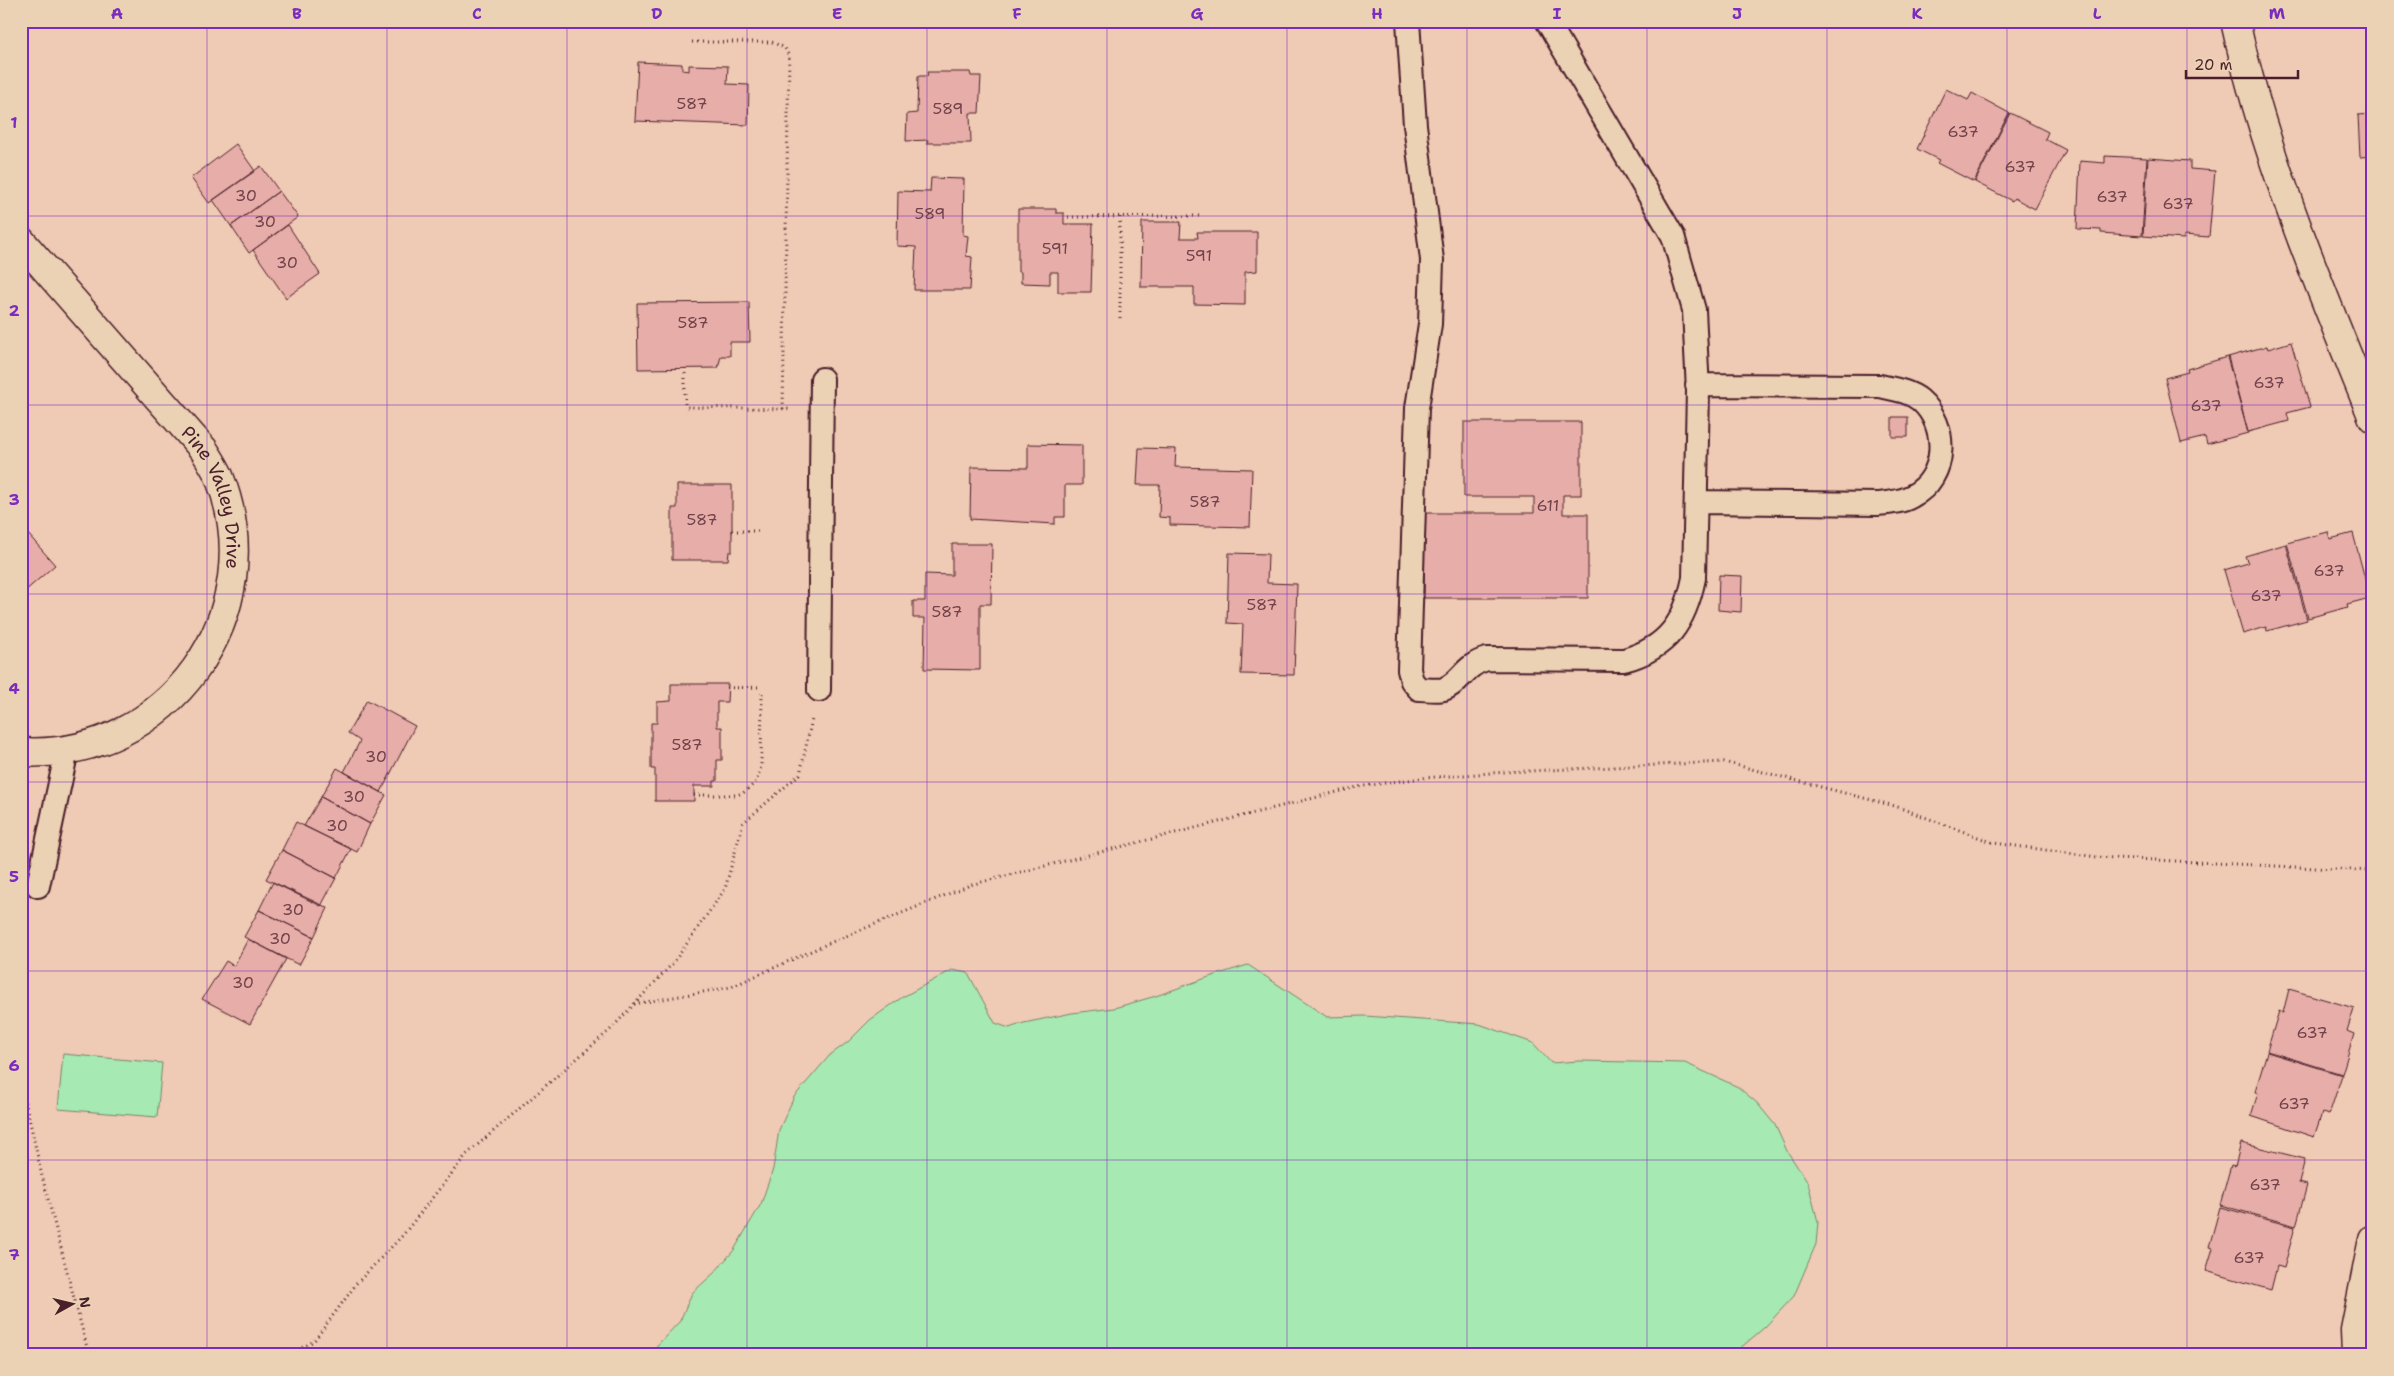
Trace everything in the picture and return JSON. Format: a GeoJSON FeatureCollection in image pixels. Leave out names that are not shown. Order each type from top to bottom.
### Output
{"type":"FeatureCollection","features":[{"type":"Feature","properties":{"kind":"street"},"geometry":{"type":"LineString","coordinates":[[2235,21],[2257,111],[2316,278],[2373,418]]}},
{"type":"Feature","properties":{"kind":"street","name":"Pine Valley Drive"},"geometry":{"type":"LineString","coordinates":[[21,240],[204,450],[218,476],[227,502],[233,556],[230,592],[219,629],[201,664],[164,706],[130,728],[102,741],[68,750],[44,753],[21,752]]}},
{"type":"Feature","properties":{"kind":"street"},"geometry":{"type":"LineString","coordinates":[[2356,1355],[2355,1330],[2373,1239]]}},
{"type":"Feature","properties":{"kind":"lane"},"geometry":{"type":"LineString","coordinates":[[1408,21],[1415,125],[1432,260],[1430,324],[1418,408],[1410,670],[1412,681],[1419,689],[1442,690],[1455,682],[1475,662],[1487,659],[1624,660],[1641,655],[1658,646],[1675,627],[1692,590],[1695,564],[1697,385],[1694,310],[1673,236],[1547,21]]}},
{"type":"Feature","properties":{"kind":"lane"},"geometry":{"type":"LineString","coordinates":[[819,690],[822,379]]}},
{"type":"Feature","properties":{"kind":"lane"},"geometry":{"type":"LineString","coordinates":[[1696,502],[1878,504],[1898,501],[1912,496],[1931,480],[1940,453],[1938,423],[1919,400],[1898,389],[1880,386],[1697,385]]}},
{"type":"Feature","properties":{"kind":"lane"},"geometry":{"type":"LineString","coordinates":[[38,886],[68,750]]}},
{"type":"Feature","properties":{"kind":"path"},"geometry":{"type":"LineString","coordinates":[[692,42],[772,42],[785,48],[789,56],[783,409]]}},
{"type":"Feature","properties":{"kind":"path"},"geometry":{"type":"LineString","coordinates":[[1068,217],[1202,216]]}},
{"type":"Feature","properties":{"kind":"path"},"geometry":{"type":"LineString","coordinates":[[1120,217],[1120,318]]}},
{"type":"Feature","properties":{"kind":"path"},"geometry":{"type":"LineString","coordinates":[[685,368],[685,404],[687,408],[822,410]]}},
{"type":"Feature","properties":{"kind":"path"},"geometry":{"type":"LineString","coordinates":[[732,531],[762,531]]}},
{"type":"Feature","properties":{"kind":"path"},"geometry":{"type":"LineString","coordinates":[[727,688],[762,688]]}},
{"type":"Feature","properties":{"kind":"path"},"geometry":{"type":"LineString","coordinates":[[289,1355],[314,1341],[357,1283],[403,1235],[466,1155],[610,1030],[674,962],[725,889],[743,823],[800,774],[819,690]]}},
{"type":"Feature","properties":{"kind":"path"},"geometry":{"type":"LineString","coordinates":[[694,795],[736,795],[744,793],[756,782],[761,767],[762,692]]}},
{"type":"Feature","properties":{"kind":"path"},"geometry":{"type":"LineString","coordinates":[[634,1004],[731,987],[826,944],[970,885],[1357,788],[1422,778],[1505,772],[1724,762],[1895,806],[1994,843],[2097,857],[2373,871]]}},
{"type":"Feature","properties":{"kind":"path"},"geometry":{"type":"LineString","coordinates":[[21,1082],[42,1176],[89,1355]]}},
{"type":"Feature","properties":{"kind":"green space"},"geometry":{"type":"Polygon","coordinates":[[[1248,965],[1327,1017],[1365,1016],[1479,1024],[1533,1043],[1551,1063],[1579,1061],[1685,1063],[1738,1087],[1757,1103],[1775,1125],[1787,1151],[1808,1183],[1818,1222],[1816,1244],[1794,1296],[1765,1327],[1732,1355],[648,1355],[680,1321],[692,1293],[714,1273],[734,1250],[761,1204],[773,1169],[779,1130],[794,1097],[830,1055],[848,1042],[870,1020],[901,998],[952,970],[968,973],[995,1023],[1009,1028],[1072,1013],[1114,1008],[1248,965]]]}},
{"type":"Feature","properties":{"kind":"green space"},"geometry":{"type":"Polygon","coordinates":[[[63,1054],[162,1063],[157,1117],[58,1109],[63,1054]]]}},
{"type":"Feature","properties":{"kind":"building"},"geometry":{"type":"Polygon","coordinates":[[[638,62],[682,64],[682,70],[689,71],[689,65],[728,66],[727,84],[749,85],[748,125],[635,121],[638,62]]]}},
{"type":"Feature","properties":{"kind":"building"},"geometry":{"type":"Polygon","coordinates":[[[927,72],[970,72],[971,76],[981,76],[979,113],[970,113],[971,143],[927,143],[928,140],[906,141],[907,114],[917,113],[918,76],[928,76],[927,72]]]}},
{"type":"Feature","properties":{"kind":"building"},"geometry":{"type":"Polygon","coordinates":[[[1946,89],[1968,100],[1972,93],[2009,113],[1974,182],[1937,163],[1939,160],[1917,149],[1946,89]]]}},
{"type":"Feature","properties":{"kind":"building"},"geometry":{"type":"Polygon","coordinates":[[[2010,113],[2048,132],[2045,139],[2066,150],[2035,209],[2014,198],[2012,201],[1975,182],[2010,113]]]}},
{"type":"Feature","properties":{"kind":"building"},"geometry":{"type":"Polygon","coordinates":[[[2373,114],[2373,156],[2360,157],[2358,115],[2373,114]]]}},
{"type":"Feature","properties":{"kind":"building"},"geometry":{"type":"Polygon","coordinates":[[[236,144],[255,171],[209,203],[191,178],[236,144]]]}},
{"type":"Feature","properties":{"kind":"building"},"geometry":{"type":"Polygon","coordinates":[[[2105,156],[2147,158],[2142,236],[2101,233],[2101,230],[2077,229],[2080,161],[2105,163],[2105,156]]]}},
{"type":"Feature","properties":{"kind":"building"},"geometry":{"type":"Polygon","coordinates":[[[2148,158],[2190,161],[2190,169],[2215,171],[2209,237],[2184,235],[2184,239],[2143,236],[2148,158]]]}},
{"type":"Feature","properties":{"kind":"building"},"geometry":{"type":"Polygon","coordinates":[[[261,166],[279,191],[231,226],[213,200],[261,166]]]}},
{"type":"Feature","properties":{"kind":"building"},"geometry":{"type":"Polygon","coordinates":[[[931,178],[964,179],[963,235],[968,236],[966,256],[972,257],[970,290],[914,290],[916,247],[897,246],[898,191],[930,192],[931,178]]]}},
{"type":"Feature","properties":{"kind":"building"},"geometry":{"type":"Polygon","coordinates":[[[279,191],[298,217],[249,253],[231,226],[279,191]]]}},
{"type":"Feature","properties":{"kind":"building"},"geometry":{"type":"Polygon","coordinates":[[[1018,209],[1056,209],[1056,213],[1064,213],[1064,224],[1093,224],[1091,292],[1058,292],[1058,272],[1050,272],[1050,284],[1021,283],[1021,272],[1018,272],[1018,209]]]}},
{"type":"Feature","properties":{"kind":"building"},"geometry":{"type":"Polygon","coordinates":[[[1142,222],[1181,222],[1180,238],[1198,238],[1197,232],[1257,232],[1257,271],[1245,272],[1245,305],[1194,304],[1194,287],[1141,287],[1142,222]]]}},
{"type":"Feature","properties":{"kind":"building"},"geometry":{"type":"Polygon","coordinates":[[[288,225],[320,274],[286,298],[253,250],[288,225]]]}},
{"type":"Feature","properties":{"kind":"building"},"geometry":{"type":"Polygon","coordinates":[[[749,302],[750,342],[730,342],[730,356],[721,356],[718,368],[638,369],[637,303],[749,302]]]}},
{"type":"Feature","properties":{"kind":"building"},"geometry":{"type":"Polygon","coordinates":[[[2291,342],[2310,407],[2287,413],[2289,421],[2248,432],[2228,357],[2267,346],[2268,349],[2291,342]]]}},
{"type":"Feature","properties":{"kind":"building"},"geometry":{"type":"Polygon","coordinates":[[[2227,357],[2248,433],[2207,444],[2205,437],[2181,443],[2165,378],[2188,372],[2187,369],[2227,357]]]}},
{"type":"Feature","properties":{"kind":"building"},"geometry":{"type":"Polygon","coordinates":[[[1892,417],[1908,417],[1908,437],[1892,437],[1892,417]]]}},
{"type":"Feature","properties":{"kind":"building"},"geometry":{"type":"Polygon","coordinates":[[[1464,422],[1581,422],[1581,495],[1563,495],[1563,514],[1588,514],[1588,598],[1424,598],[1425,513],[1534,513],[1534,497],[1464,497],[1464,422]]]}},
{"type":"Feature","properties":{"kind":"building"},"geometry":{"type":"Polygon","coordinates":[[[1028,444],[1082,445],[1082,485],[1065,485],[1065,517],[1055,517],[1055,524],[970,519],[971,467],[1028,468],[1028,444]]]}},
{"type":"Feature","properties":{"kind":"building"},"geometry":{"type":"Polygon","coordinates":[[[1139,448],[1176,449],[1175,467],[1252,469],[1250,527],[1170,525],[1170,518],[1159,517],[1160,485],[1137,485],[1139,448]]]}},
{"type":"Feature","properties":{"kind":"building"},"geometry":{"type":"Polygon","coordinates":[[[677,485],[732,485],[732,552],[729,552],[728,560],[672,560],[672,508],[677,508],[677,485]]]}},
{"type":"Feature","properties":{"kind":"building"},"geometry":{"type":"Polygon","coordinates":[[[21,526],[55,565],[24,592],[21,588],[21,526]]]}},
{"type":"Feature","properties":{"kind":"building"},"geometry":{"type":"Polygon","coordinates":[[[2328,532],[2330,539],[2353,533],[2370,598],[2347,604],[2348,607],[2308,618],[2287,543],[2328,532]]]}},
{"type":"Feature","properties":{"kind":"building"},"geometry":{"type":"Polygon","coordinates":[[[952,544],[992,544],[991,604],[980,604],[980,670],[924,669],[925,618],[913,618],[913,601],[925,601],[925,574],[952,575],[952,544]]]}},
{"type":"Feature","properties":{"kind":"building"},"geometry":{"type":"Polygon","coordinates":[[[2286,544],[2307,620],[2267,631],[2266,627],[2243,634],[2224,570],[2248,563],[2245,556],[2286,544]]]}},
{"type":"Feature","properties":{"kind":"building"},"geometry":{"type":"Polygon","coordinates":[[[1229,553],[1268,554],[1267,583],[1297,584],[1294,675],[1241,674],[1243,624],[1227,623],[1229,553]]]}},
{"type":"Feature","properties":{"kind":"building"},"geometry":{"type":"Polygon","coordinates":[[[1719,575],[1742,576],[1741,612],[1718,610],[1719,575]]]}},
{"type":"Feature","properties":{"kind":"building"},"geometry":{"type":"Polygon","coordinates":[[[671,684],[728,684],[727,702],[717,702],[717,727],[722,727],[722,760],[717,760],[717,781],[714,781],[714,786],[694,786],[694,801],[655,801],[655,769],[651,769],[651,723],[657,723],[657,702],[671,701],[671,684]]]}},
{"type":"Feature","properties":{"kind":"building"},"geometry":{"type":"Polygon","coordinates":[[[367,700],[415,726],[381,792],[344,772],[360,741],[348,733],[367,700]]]}},
{"type":"Feature","properties":{"kind":"building"},"geometry":{"type":"Polygon","coordinates":[[[337,768],[386,795],[370,824],[321,797],[337,768]]]}},
{"type":"Feature","properties":{"kind":"building"},"geometry":{"type":"Polygon","coordinates":[[[321,797],[370,824],[357,852],[304,826],[321,797]]]}},
{"type":"Feature","properties":{"kind":"building"},"geometry":{"type":"Polygon","coordinates":[[[296,822],[351,849],[336,878],[282,850],[296,822]]]}},
{"type":"Feature","properties":{"kind":"building"},"geometry":{"type":"Polygon","coordinates":[[[282,850],[336,878],[321,906],[266,879],[282,850]]]}},
{"type":"Feature","properties":{"kind":"building"},"geometry":{"type":"Polygon","coordinates":[[[273,882],[328,908],[314,937],[259,910],[273,882]]]}},
{"type":"Feature","properties":{"kind":"building"},"geometry":{"type":"Polygon","coordinates":[[[259,910],[314,937],[299,965],[244,937],[259,910]]]}},
{"type":"Feature","properties":{"kind":"building"},"geometry":{"type":"Polygon","coordinates":[[[248,939],[286,959],[250,1024],[202,999],[226,961],[234,966],[248,939]]]}},
{"type":"Feature","properties":{"kind":"building"},"geometry":{"type":"Polygon","coordinates":[[[2289,989],[2354,1008],[2347,1031],[2354,1034],[2342,1074],[2267,1051],[2279,1011],[2283,1013],[2289,989]]]}},
{"type":"Feature","properties":{"kind":"building"},"geometry":{"type":"Polygon","coordinates":[[[2267,1052],[2342,1075],[2329,1115],[2322,1113],[2314,1137],[2251,1116],[2258,1093],[2255,1092],[2267,1052]]]}},
{"type":"Feature","properties":{"kind":"building"},"geometry":{"type":"Polygon","coordinates":[[[2241,1143],[2305,1159],[2299,1183],[2307,1185],[2296,1226],[2220,1205],[2231,1165],[2235,1166],[2241,1143]]]}},
{"type":"Feature","properties":{"kind":"building"},"geometry":{"type":"Polygon","coordinates":[[[2220,1207],[2295,1227],[2284,1268],[2277,1266],[2271,1290],[2206,1271],[2213,1248],[2209,1247],[2220,1207]]]}}]}
